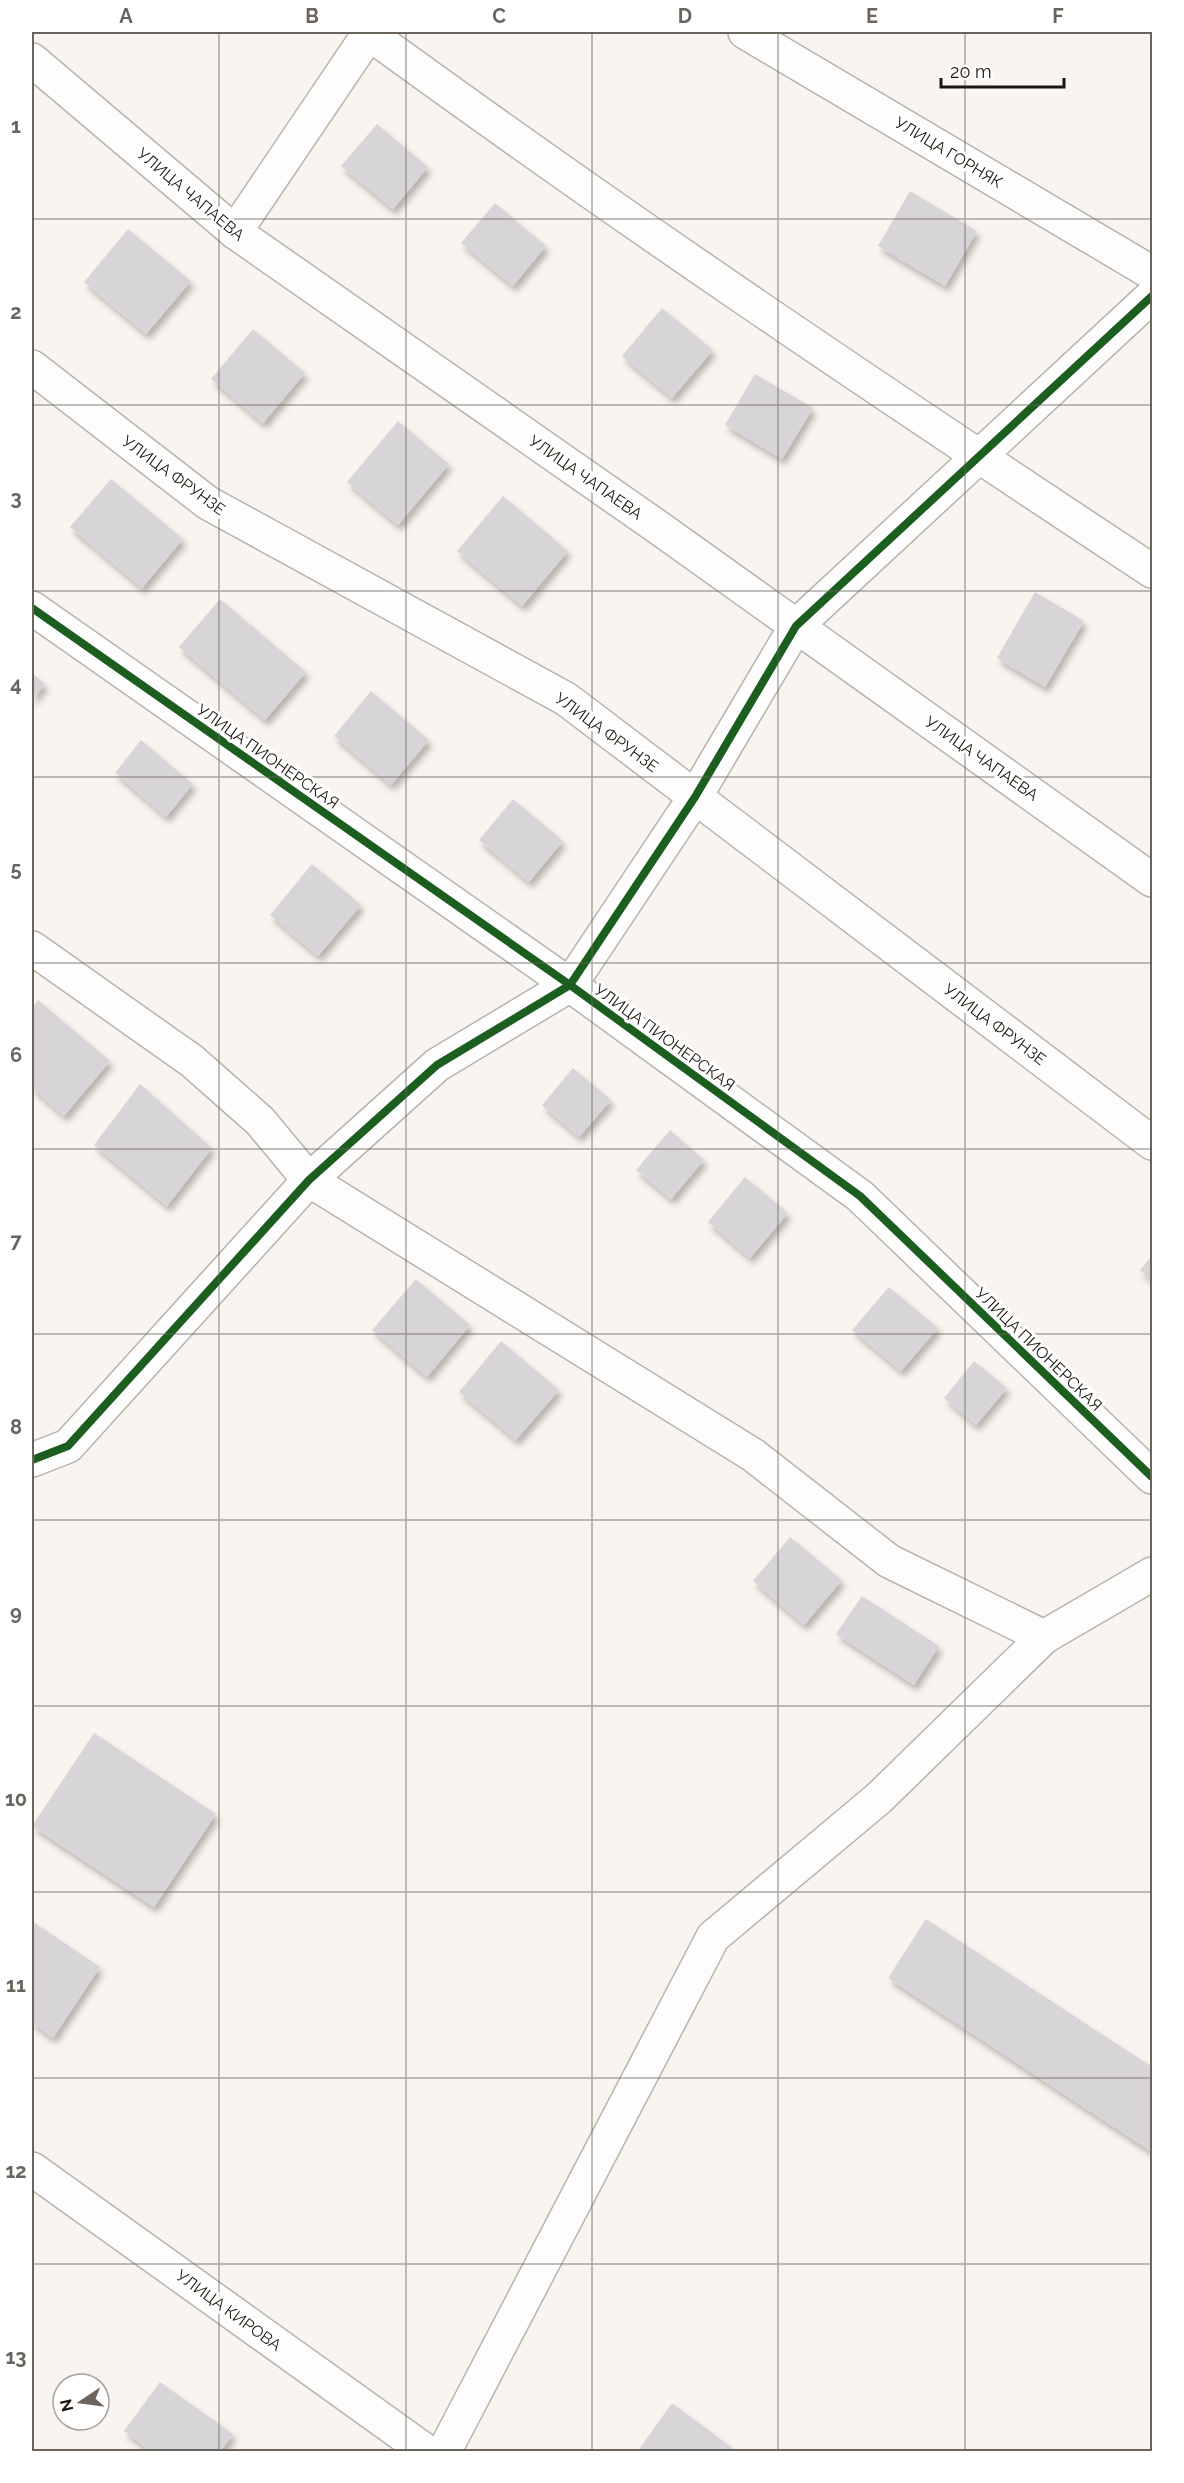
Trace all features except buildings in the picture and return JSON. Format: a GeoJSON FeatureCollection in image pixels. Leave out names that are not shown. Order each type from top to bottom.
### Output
{"type":"FeatureCollection","features":[{"type":"Feature","properties":{"kind":"street"},"geometry":{"type":"LineString","coordinates":[[235,232],[368,32],[495,126],[979,457],[1152,571]]}},
{"type":"Feature","properties":{"kind":"street","name":"УЛИЦА ГОРНЯК"},"geometry":{"type":"LineString","coordinates":[[746,32],[1152,273]]}},
{"type":"Feature","properties":{"kind":"street","name":"УЛИЦА ЧАПАЕВА"},"geometry":{"type":"LineString","coordinates":[[32,60],[235,232],[796,626],[1152,880]]}},
{"type":"Feature","properties":{"kind":"street"},"geometry":{"type":"LineString","coordinates":[[32,1460],[68,1446],[309,1180],[437,1065],[570,985],[695,797],[796,626],[1152,296]]}},
{"type":"Feature","properties":{"kind":"street","name":"УЛИЦА ФРУНЗЕ"},"geometry":{"type":"LineString","coordinates":[[32,368],[208,503],[566,699],[1152,1143]]}},
{"type":"Feature","properties":{"kind":"street","name":"УЛИЦА ПИОНЕРСКАЯ"},"geometry":{"type":"LineString","coordinates":[[32,608],[570,985],[860,1196],[1152,1477]]}},
{"type":"Feature","properties":{"kind":"street"},"geometry":{"type":"LineString","coordinates":[[32,948],[192,1061],[260,1121],[309,1180],[753,1455],[889,1561],[1044,1638]]}},
{"type":"Feature","properties":{"kind":"street"},"geometry":{"type":"LineString","coordinates":[[444,2451],[713,1937],[879,1798],[1044,1638],[1152,1574]]}},
{"type":"Feature","properties":{"kind":"street","name":"УЛИЦА КИРОВА"},"geometry":{"type":"LineString","coordinates":[[32,2169],[427,2451]]}},
{"type":"Feature","properties":{"kind":"cycle path"},"geometry":{"type":"LineString","coordinates":[[32,1460],[68,1446],[309,1180],[437,1065],[570,985],[695,797],[796,626],[1152,296]]}},
{"type":"Feature","properties":{"kind":"cycle path"},"geometry":{"type":"LineString","coordinates":[[32,608],[570,985],[860,1196],[1152,1477]]}}]}
